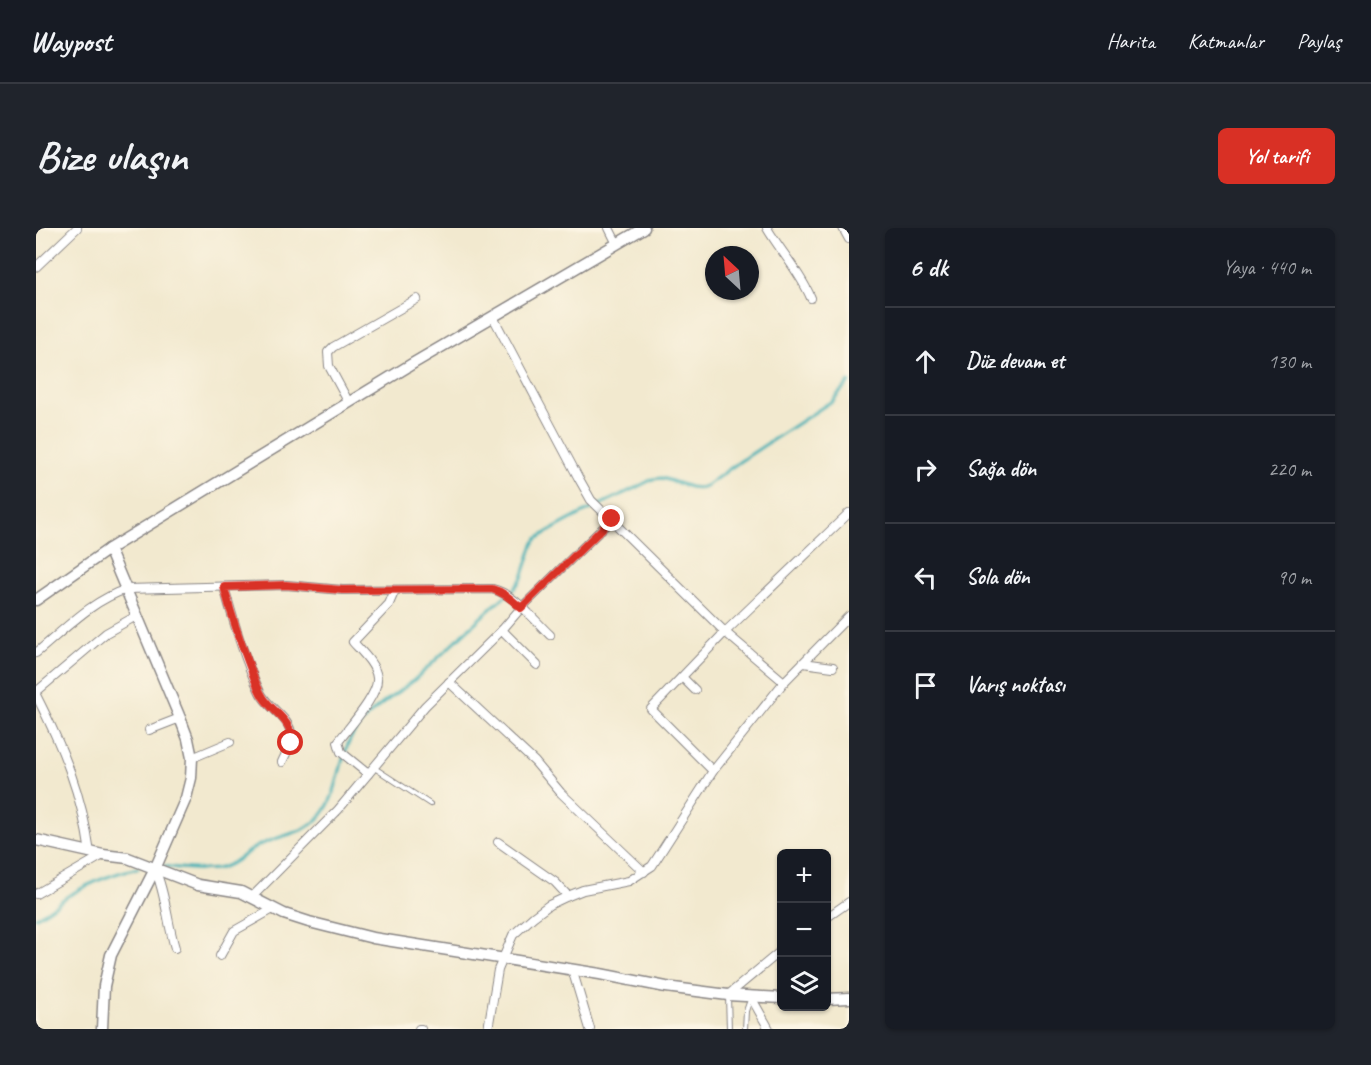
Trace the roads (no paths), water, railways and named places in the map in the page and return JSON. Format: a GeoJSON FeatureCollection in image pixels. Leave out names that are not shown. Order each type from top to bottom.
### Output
{"type":"FeatureCollection","features":[{"type":"Feature","properties":{"kind":"street"},"geometry":{"type":"LineString","coordinates":[[36,267],[77,228]]}},
{"type":"Feature","properties":{"kind":"street"},"geometry":{"type":"LineString","coordinates":[[609,228],[616,244]]}},
{"type":"Feature","properties":{"kind":"street"},"geometry":{"type":"LineString","coordinates":[[36,600],[109,549],[644,228]]}},
{"type":"Feature","properties":{"kind":"street"},"geometry":{"type":"LineString","coordinates":[[767,228],[778,248],[805,285],[811,298]]}},
{"type":"Feature","properties":{"kind":"street"},"geometry":{"type":"LineString","coordinates":[[843,228],[849,239]]}},
{"type":"Feature","properties":{"kind":"street"},"geometry":{"type":"LineString","coordinates":[[349,403],[329,366],[328,352],[417,299]]}},
{"type":"Feature","properties":{"kind":"street"},"geometry":{"type":"LineString","coordinates":[[493,317],[591,500],[725,632],[784,682]]}},
{"type":"Feature","properties":{"kind":"street"},"geometry":{"type":"LineString","coordinates":[[713,771],[651,709],[725,632],[849,513]]}},
{"type":"Feature","properties":{"kind":"street"},"geometry":{"type":"LineString","coordinates":[[252,897],[338,810],[424,706],[612,519]]}},
{"type":"Feature","properties":{"kind":"street"},"geometry":{"type":"LineString","coordinates":[[102,1029],[104,987],[111,955],[155,869],[186,798],[191,778],[192,758],[180,718],[109,549]]}},
{"type":"Feature","properties":{"kind":"street"},"geometry":{"type":"LineString","coordinates":[[36,653],[97,604],[127,589],[286,585],[342,590],[492,589],[511,598],[550,635]]}},
{"type":"Feature","properties":{"kind":"street"},"geometry":{"type":"LineString","coordinates":[[224,587],[260,692],[290,729],[291,743],[282,762]]}},
{"type":"Feature","properties":{"kind":"street"},"geometry":{"type":"LineString","coordinates":[[371,770],[341,752],[338,742],[369,700],[378,679],[375,670],[353,642],[389,603],[395,590]]}},
{"type":"Feature","properties":{"kind":"street"},"geometry":{"type":"LineString","coordinates":[[90,853],[87,829],[71,768],[36,694],[106,633],[138,615]]}},
{"type":"Feature","properties":{"kind":"street"},"geometry":{"type":"LineString","coordinates":[[488,1029],[498,970],[513,935],[549,905],[568,896],[629,880],[644,872],[659,857],[713,771],[784,682],[849,616]]}},
{"type":"Feature","properties":{"kind":"street"},"geometry":{"type":"LineString","coordinates":[[502,630],[537,665]]}},
{"type":"Feature","properties":{"kind":"street"},"geometry":{"type":"LineString","coordinates":[[803,663],[833,667]]}},
{"type":"Feature","properties":{"kind":"street"},"geometry":{"type":"LineString","coordinates":[[682,677],[695,690]]}},
{"type":"Feature","properties":{"kind":"street"},"geometry":{"type":"LineString","coordinates":[[449,682],[535,762],[561,793],[644,872]]}},
{"type":"Feature","properties":{"kind":"street"},"geometry":{"type":"LineString","coordinates":[[149,730],[180,718]]}},
{"type":"Feature","properties":{"kind":"street"},"geometry":{"type":"LineString","coordinates":[[192,758],[230,742]]}},
{"type":"Feature","properties":{"kind":"street"},"geometry":{"type":"LineString","coordinates":[[36,840],[90,853],[128,858],[198,885],[241,892],[273,909],[309,922],[373,938],[572,969],[666,987],[728,995],[777,998]]}},
{"type":"Feature","properties":{"kind":"street"},"geometry":{"type":"LineString","coordinates":[[498,842],[555,882],[568,896]]}},
{"type":"Feature","properties":{"kind":"street"},"geometry":{"type":"LineString","coordinates":[[36,894],[103,855]]}},
{"type":"Feature","properties":{"kind":"street"},"geometry":{"type":"LineString","coordinates":[[155,869],[163,889],[168,923],[175,948]]}},
{"type":"Feature","properties":{"kind":"street"},"geometry":{"type":"LineString","coordinates":[[831,915],[849,902]]}},
{"type":"Feature","properties":{"kind":"street"},"geometry":{"type":"LineString","coordinates":[[220,956],[234,931],[273,909]]}},
{"type":"Feature","properties":{"kind":"street"},"geometry":{"type":"LineString","coordinates":[[728,995],[777,954]]}},
{"type":"Feature","properties":{"kind":"street"},"geometry":{"type":"LineString","coordinates":[[572,969],[590,1029]]}},
{"type":"Feature","properties":{"kind":"street"},"geometry":{"type":"LineString","coordinates":[[751,997],[769,1029]]}},
{"type":"Feature","properties":{"kind":"street"},"geometry":{"type":"LineString","coordinates":[[831,999],[849,998]]}},
{"type":"Feature","properties":{"kind":"lane"},"geometry":{"type":"LineString","coordinates":[[371,770],[430,804]]}},
{"type":"Feature","properties":{"kind":"lane"},"geometry":{"type":"LineString","coordinates":[[728,995],[729,1029]]}},
{"type":"Feature","properties":{"kind":"lane"},"geometry":{"type":"LineString","coordinates":[[745,1029],[746,1011],[751,997]]}},
{"type":"Feature","properties":{"kind":"waterway"},"geometry":{"type":"LineString","coordinates":[[162,866],[202,870],[222,868],[268,841],[311,825],[330,802],[351,737],[357,728],[377,708],[413,681],[514,589],[522,578],[533,544],[537,539],[653,479],[662,478],[690,487],[706,486],[832,401],[849,382]]}},
{"type":"Feature","properties":{"kind":"waterway"},"geometry":{"type":"LineString","coordinates":[[36,917],[84,887],[138,868]]}}]}
